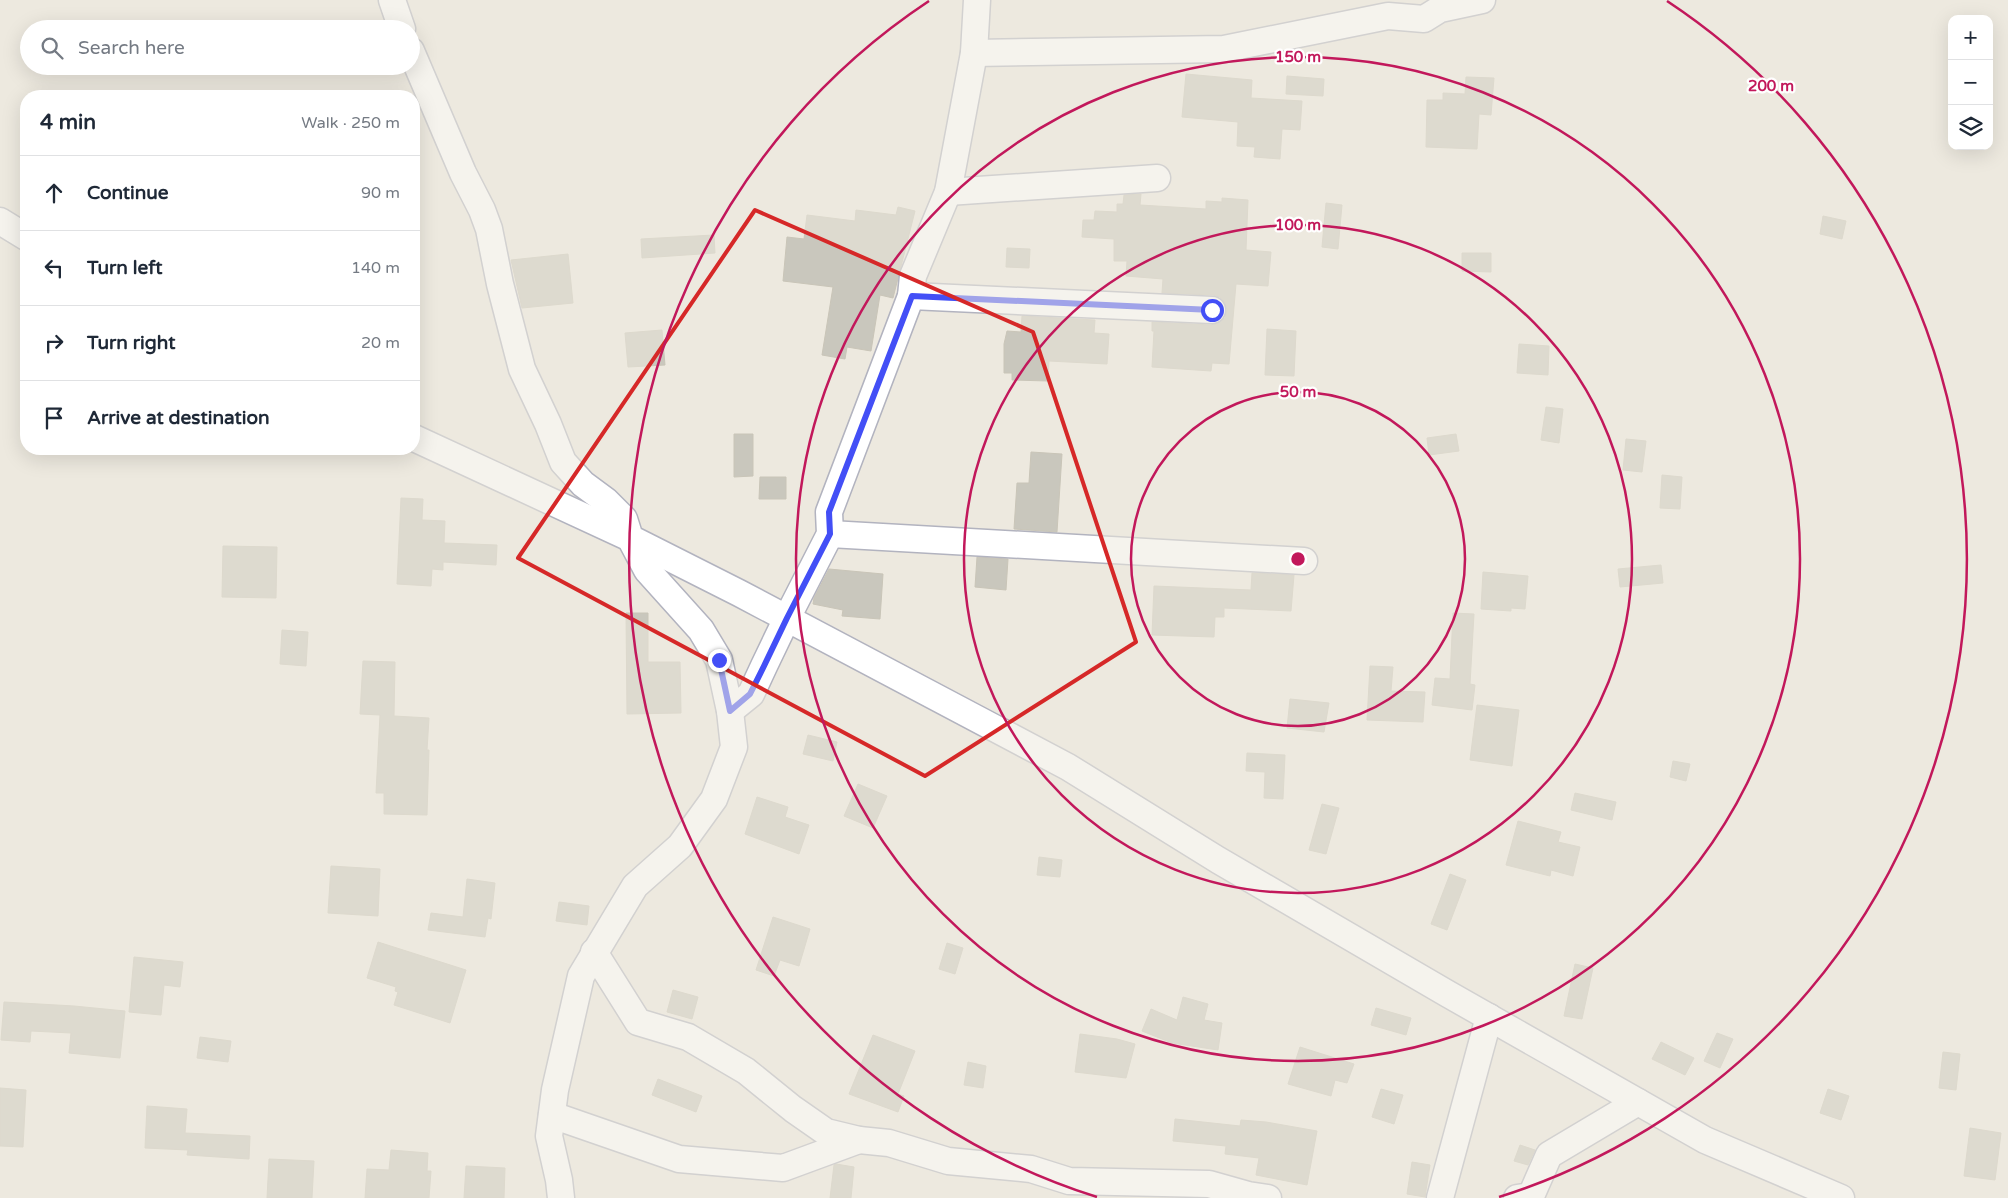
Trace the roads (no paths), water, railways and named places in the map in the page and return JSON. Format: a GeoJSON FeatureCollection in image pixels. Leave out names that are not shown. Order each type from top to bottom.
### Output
{"type":"FeatureCollection","features":[{"type":"Feature","properties":{"kind":"street"},"geometry":{"type":"LineString","coordinates":[[392,0],[399,20]]}},
{"type":"Feature","properties":{"kind":"street"},"geometry":{"type":"LineString","coordinates":[[730,711],[750,694],[830,534],[829,512],[912,296],[913,276],[948,192],[974,53],[977,0]]}},
{"type":"Feature","properties":{"kind":"street"},"geometry":{"type":"LineString","coordinates":[[974,53],[1224,49],[1388,16],[1424,19],[1440,9],[1482,0]]}},
{"type":"Feature","properties":{"kind":"street"},"geometry":{"type":"LineString","coordinates":[[420,72],[489,229],[508,321],[522,369],[548,424],[563,462],[583,484],[606,501],[624,519],[630,538],[647,570],[701,630],[719,660],[730,711],[734,747],[714,799],[680,846],[635,886],[581,976],[560,1066],[549,1136],[561,1198]]}},
{"type":"Feature","properties":{"kind":"street"},"geometry":{"type":"LineString","coordinates":[[948,192],[1157,178]]}},
{"type":"Feature","properties":{"kind":"street"},"geometry":{"type":"LineString","coordinates":[[0,222],[20,234]]}},
{"type":"Feature","properties":{"kind":"street"},"geometry":{"type":"LineString","coordinates":[[912,296],[1212,310]]}},
{"type":"Feature","properties":{"kind":"street"},"geometry":{"type":"LineString","coordinates":[[420,441],[630,538],[787,618],[1068,767],[1218,860],[1705,1140],[1841,1198]]}},
{"type":"Feature","properties":{"kind":"street"},"geometry":{"type":"LineString","coordinates":[[830,534],[1304,560]]}},
{"type":"Feature","properties":{"kind":"street"},"geometry":{"type":"LineString","coordinates":[[594,952],[638,1022],[688,1037],[746,1071],[793,1109],[826,1132],[859,1140],[889,1143],[948,1161],[1031,1169],[1069,1181],[1209,1184],[1248,1196],[1268,1198]]}},
{"type":"Feature","properties":{"kind":"street"},"geometry":{"type":"LineString","coordinates":[[1440,1198],[1489,1017]]}},
{"type":"Feature","properties":{"kind":"street"},"geometry":{"type":"LineString","coordinates":[[1518,1198],[1531,1196],[1549,1154],[1638,1102]]}},
{"type":"Feature","properties":{"kind":"street"},"geometry":{"type":"LineString","coordinates":[[552,1115],[679,1159],[783,1168],[859,1140]]}}]}
